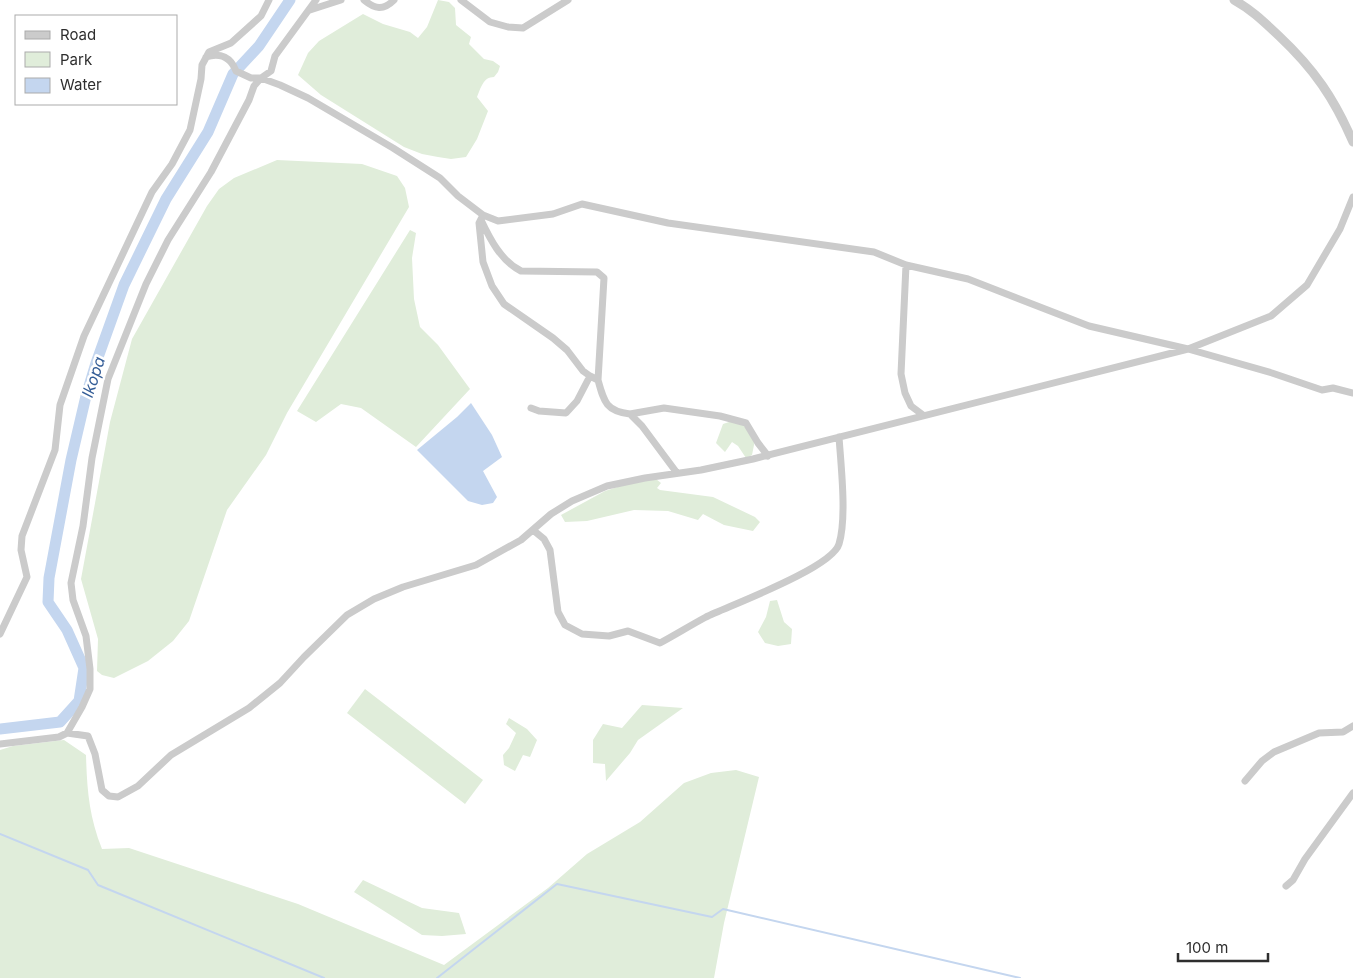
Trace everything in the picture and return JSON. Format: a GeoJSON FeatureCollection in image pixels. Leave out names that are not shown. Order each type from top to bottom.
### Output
{"type":"FeatureCollection","features":[{"type":"Feature","properties":{"kind":"street"},"geometry":{"type":"LineString","coordinates":[[0,634],[27,577],[21,550],[22,536],[55,450],[60,405],[84,336],[152,192],[172,164],[190,130],[201,79],[202,65],[206,57],[209,52],[231,43],[261,16],[269,0]]}},
{"type":"Feature","properties":{"kind":"street"},"geometry":{"type":"LineString","coordinates":[[0,744],[59,737],[67,733],[90,690],[90,668],[86,636],[74,600],[71,583],[75,555],[83,526],[92,458],[108,379],[146,284],[168,240],[211,172],[249,100],[254,86],[261,78],[272,71],[274,56],[316,0]]}},
{"type":"Feature","properties":{"kind":"street"},"geometry":{"type":"LineString","coordinates":[[310,10],[341,0]]}},
{"type":"Feature","properties":{"kind":"street"},"geometry":{"type":"LineString","coordinates":[[364,0],[377,8],[388,6],[394,0]]}},
{"type":"Feature","properties":{"kind":"street"},"geometry":{"type":"LineString","coordinates":[[461,0],[490,22],[508,27],[523,28],[568,0]]}},
{"type":"Feature","properties":{"kind":"street"},"geometry":{"type":"LineString","coordinates":[[1234,0],[1251,9],[1301,57],[1322,84],[1340,113],[1353,142]]}},
{"type":"Feature","properties":{"kind":"street"},"geometry":{"type":"LineString","coordinates":[[224,45],[222,53],[224,56]]}},
{"type":"Feature","properties":{"kind":"street"},"geometry":{"type":"LineString","coordinates":[[206,57],[214,54],[224,56],[232,62],[236,71],[251,78],[261,78],[280,84],[308,98],[440,178],[482,217],[498,221],[554,214],[582,204],[677,224],[874,252],[906,265],[968,280],[1089,326],[1188,349],[1272,373],[1322,390],[1333,388],[1353,394]]}},
{"type":"Feature","properties":{"kind":"street"},"geometry":{"type":"LineString","coordinates":[[67,733],[88,736],[95,754],[102,790],[108,796],[118,797],[138,786],[171,755],[249,708],[280,683],[347,615],[374,599],[403,587],[476,565],[521,540],[551,514],[572,501],[606,486],[701,470],[768,456],[923,415],[947,411],[1188,349],[1271,316],[1306,285],[1340,229],[1353,197]]}},
{"type":"Feature","properties":{"kind":"street"},"geometry":{"type":"LineString","coordinates":[[482,217],[479,223],[479,236],[483,262],[492,286],[504,304],[567,350],[583,371],[598,380]]}},
{"type":"Feature","properties":{"kind":"street"},"geometry":{"type":"LineString","coordinates":[[482,217],[490,241],[511,266],[521,271],[598,272],[604,278],[598,380],[603,398],[610,409],[630,414],[664,408],[720,416],[746,423],[768,456]]}},
{"type":"Feature","properties":{"kind":"street"},"geometry":{"type":"LineString","coordinates":[[906,265],[901,374],[905,392],[911,406],[923,415]]}},
{"type":"Feature","properties":{"kind":"street"},"geometry":{"type":"LineString","coordinates":[[531,408],[539,411],[566,413],[577,401],[590,376]]}},
{"type":"Feature","properties":{"kind":"street"},"geometry":{"type":"LineString","coordinates":[[630,414],[642,426],[677,473]]}},
{"type":"Feature","properties":{"kind":"street"},"geometry":{"type":"LineString","coordinates":[[533,530],[544,539],[550,550],[558,612],[565,625],[582,634],[609,636],[628,631],[660,644],[706,617],[764,593],[796,577],[827,559],[838,547],[842,532],[840,437]]}},
{"type":"Feature","properties":{"kind":"street"},"geometry":{"type":"LineString","coordinates":[[1245,781],[1262,761],[1274,752],[1319,733],[1343,732],[1353,726]]}},
{"type":"Feature","properties":{"kind":"street"},"geometry":{"type":"LineString","coordinates":[[1286,886],[1353,793]]}},
{"type":"Feature","properties":{"kind":"green space"},"geometry":{"type":"Polygon","coordinates":[[[438,0],[449,2],[455,8],[456,25],[471,37],[469,44],[484,59],[493,61],[500,66],[494,77],[490,77],[485,81],[477,97],[488,111],[477,139],[466,157],[451,159],[422,154],[404,147],[321,95],[298,75],[308,53],[319,41],[363,14],[383,24],[410,32],[418,38],[427,27],[438,0]]]}},
{"type":"Feature","properties":{"kind":"green space"},"geometry":{"type":"Polygon","coordinates":[[[277,160],[362,164],[397,176],[405,188],[409,207],[287,413],[266,455],[227,510],[189,621],[173,641],[148,661],[114,678],[102,675],[97,671],[98,639],[81,579],[110,422],[132,339],[207,206],[219,189],[234,178],[277,160]]]}},
{"type":"Feature","properties":{"kind":"green space"},"geometry":{"type":"Polygon","coordinates":[[[410,230],[416,233],[412,258],[414,299],[420,327],[438,345],[470,389],[416,447],[361,408],[341,404],[316,422],[297,411],[410,230]]]}},
{"type":"Feature","properties":{"kind":"green space"},"geometry":{"type":"Polygon","coordinates":[[[732,421],[746,426],[755,440],[752,455],[746,458],[738,446],[732,442],[725,452],[716,443],[723,424],[732,421]]]}},
{"type":"Feature","properties":{"kind":"green space"},"geometry":{"type":"Polygon","coordinates":[[[656,479],[661,483],[657,488],[660,490],[713,497],[755,517],[760,522],[753,531],[724,525],[703,514],[698,520],[668,511],[634,510],[587,521],[565,522],[561,515],[605,491],[656,479]]]}},
{"type":"Feature","properties":{"kind":"green space"},"geometry":{"type":"Polygon","coordinates":[[[777,600],[784,622],[792,629],[791,644],[778,646],[765,643],[758,632],[766,617],[770,601],[777,600]]]}},
{"type":"Feature","properties":{"kind":"green space"},"geometry":{"type":"Polygon","coordinates":[[[365,689],[483,780],[465,804],[347,713],[365,689]]]}},
{"type":"Feature","properties":{"kind":"green space"},"geometry":{"type":"Polygon","coordinates":[[[642,705],[683,708],[638,740],[630,753],[606,781],[605,764],[593,763],[593,740],[603,724],[622,728],[642,705]]]}},
{"type":"Feature","properties":{"kind":"green space"},"geometry":{"type":"Polygon","coordinates":[[[509,718],[527,729],[537,740],[530,757],[523,755],[515,771],[504,765],[503,755],[509,748],[516,733],[506,724],[509,718]]]}},
{"type":"Feature","properties":{"kind":"green space"},"geometry":{"type":"Polygon","coordinates":[[[64,740],[86,755],[90,803],[94,825],[102,849],[129,848],[298,904],[444,965],[548,888],[587,854],[640,822],[684,783],[711,773],[736,770],[759,777],[724,923],[714,978],[0,978],[0,750],[13,746],[64,740]]]}},
{"type":"Feature","properties":{"kind":"green space"},"geometry":{"type":"Polygon","coordinates":[[[363,880],[422,908],[459,913],[466,934],[422,935],[354,892],[363,880]]]}},
{"type":"Feature","properties":{"kind":"water"},"geometry":{"type":"Polygon","coordinates":[[[471,403],[492,435],[502,457],[483,471],[497,497],[493,503],[482,505],[468,501],[417,450],[471,403]]]}},
{"type":"Feature","properties":{"kind":"waterway","name":"Ikopa"},"geometry":{"type":"LineString","coordinates":[[0,729],[60,722],[79,701],[84,668],[67,630],[48,602],[49,578],[71,460],[86,396],[124,285],[166,199],[208,132],[233,74],[259,46],[290,0]]}},
{"type":"Feature","properties":{"kind":"waterway"},"geometry":{"type":"LineString","coordinates":[[0,834],[88,870],[98,885],[324,978]]}},
{"type":"Feature","properties":{"kind":"waterway"},"geometry":{"type":"LineString","coordinates":[[437,978],[557,884],[712,917],[723,909],[1020,978]]}}]}
